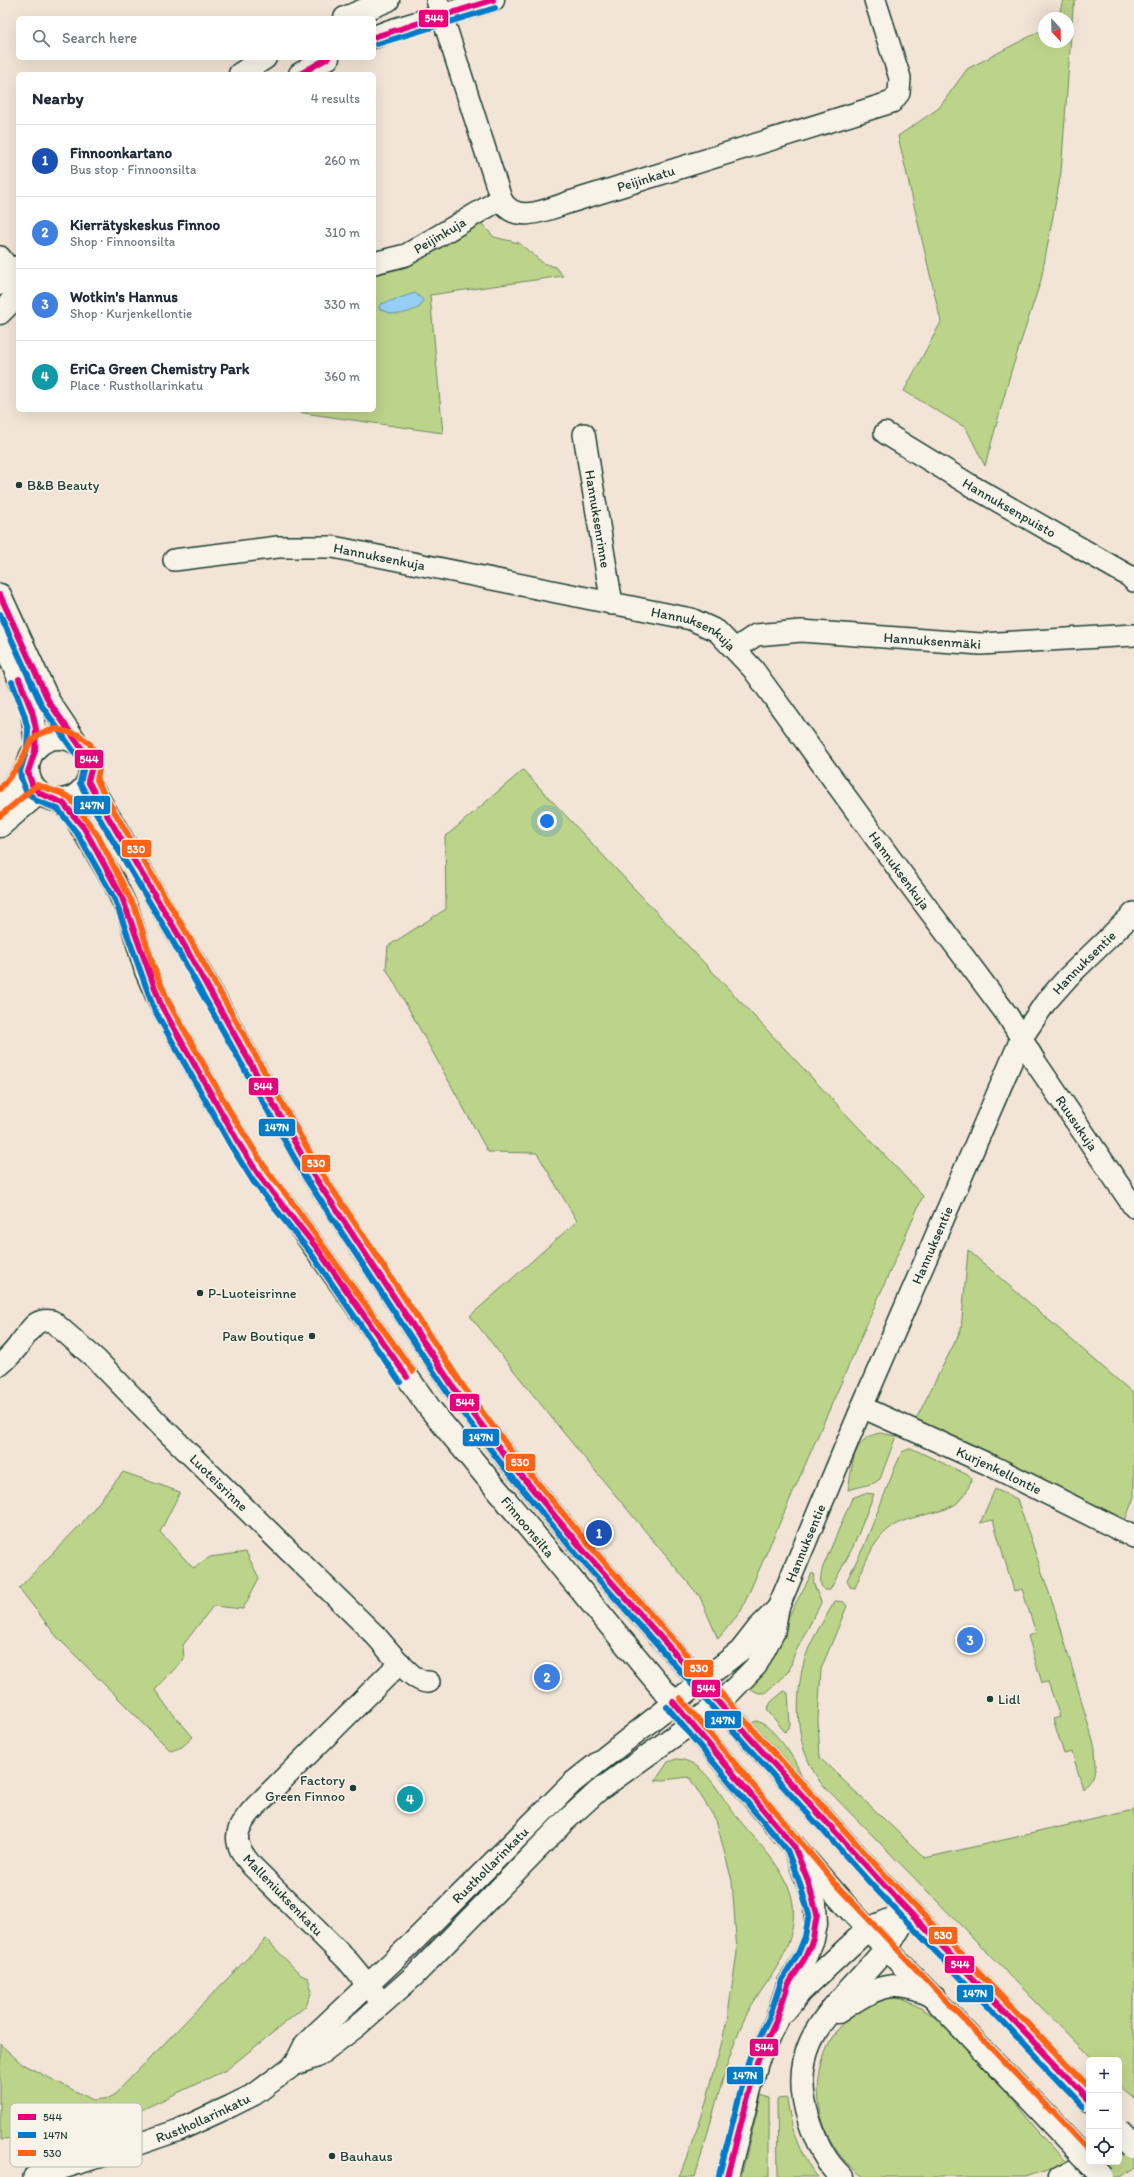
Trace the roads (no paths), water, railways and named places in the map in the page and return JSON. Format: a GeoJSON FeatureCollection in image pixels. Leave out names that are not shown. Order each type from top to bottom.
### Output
{"type":"FeatureCollection","features":[{"type":"Feature","properties":{"kind":"main road"},"geometry":{"type":"LineString","coordinates":[[350,16],[388,0]]}},
{"type":"Feature","properties":{"kind":"main road"},"geometry":{"type":"LineString","coordinates":[[376,37],[439,8],[493,0]]}},
{"type":"Feature","properties":{"kind":"main road"},"geometry":{"type":"LineString","coordinates":[[243,72],[262,60]]}},
{"type":"Feature","properties":{"kind":"main road"},"geometry":{"type":"LineString","coordinates":[[304,72],[324,60]]}},
{"type":"Feature","properties":{"kind":"main road"},"geometry":{"type":"LineString","coordinates":[[0,313],[9,281]]}},
{"type":"Feature","properties":{"kind":"main road"},"geometry":{"type":"LineString","coordinates":[[0,595],[49,702],[76,742],[84,749],[89,759],[91,770],[88,781],[82,791],[72,798],[60,800],[49,799],[39,793],[30,782],[27,768]]}},
{"type":"Feature","properties":{"kind":"main road"},"geometry":{"type":"LineString","coordinates":[[0,634],[32,709],[36,747]]}},
{"type":"Feature","properties":{"kind":"main road"},"geometry":{"type":"LineString","coordinates":[[0,802],[27,768],[36,747],[45,740],[55,737],[65,738],[76,742]]}},
{"type":"Feature","properties":{"kind":"main road","name":"Finnoonsilta"},"geometry":{"type":"LineString","coordinates":[[88,781],[193,961],[312,1174],[456,1392],[506,1457],[583,1550],[909,1912],[1086,2097]]}},
{"type":"Feature","properties":{"kind":"main road"},"geometry":{"type":"LineString","coordinates":[[0,826],[39,793]]}},
{"type":"Feature","properties":{"kind":"main road","name":"Finnoonsilta"},"geometry":{"type":"LineString","coordinates":[[60,800],[74,815],[114,882],[128,911],[146,970],[161,1005],[225,1120],[261,1177],[285,1206],[431,1410],[833,1892],[935,1998],[1045,2118],[1103,2177]]}},
{"type":"Feature","properties":{"kind":"main road"},"geometry":{"type":"LineString","coordinates":[[727,2177],[757,2062],[776,2021],[788,1985],[805,1958],[813,1939],[816,1924],[815,1902],[794,1846]]}},
{"type":"Feature","properties":{"kind":"main road"},"geometry":{"type":"LineString","coordinates":[[776,2021],[801,1991],[868,1929],[909,1912]]}},
{"type":"Feature","properties":{"kind":"main road"},"geometry":{"type":"LineString","coordinates":[[842,2177],[829,2165],[816,2142],[806,2112],[802,2080],[804,2060],[819,2025],[886,1948],[909,1912]]}},
{"type":"Feature","properties":{"kind":"main road"},"geometry":{"type":"LineString","coordinates":[[819,2025],[862,1997],[883,1987],[896,1985],[917,1988],[935,1998]]}},
{"type":"Feature","properties":{"kind":"main road"},"geometry":{"type":"LineString","coordinates":[[1122,2134],[1134,2147]]}},
{"type":"Feature","properties":{"kind":"main road"},"geometry":{"type":"LineString","coordinates":[[1122,2143],[1134,2137]]}},
{"type":"Feature","properties":{"kind":"main road"},"geometry":{"type":"LineString","coordinates":[[1060,2177],[1082,2154]]}},
{"type":"Feature","properties":{"kind":"street","name":"Peijinkatu"},"geometry":{"type":"LineString","coordinates":[[439,8],[501,199],[509,211],[518,214],[529,214],[892,102],[899,93],[900,78],[875,0]]}},
{"type":"Feature","properties":{"kind":"street","name":"Peijinkuja"},"geometry":{"type":"LineString","coordinates":[[376,262],[406,255],[501,199]]}},
{"type":"Feature","properties":{"kind":"street","name":"Hannuksenpuisto"},"geometry":{"type":"LineString","coordinates":[[886,433],[970,485],[1130,576],[1134,581]]}},
{"type":"Feature","properties":{"kind":"street","name":"Hannuksenrinne"},"geometry":{"type":"LineString","coordinates":[[584,434],[612,604]]}},
{"type":"Feature","properties":{"kind":"street","name":"Hannuksenkuja"},"geometry":{"type":"LineString","coordinates":[[174,560],[278,547],[332,547],[691,619],[717,631],[753,670],[1008,1016],[1021,1039]]}},
{"type":"Feature","properties":{"kind":"street","name":"Hannuksenmäki"},"geometry":{"type":"LineString","coordinates":[[735,649],[756,635],[801,631],[981,644],[1134,635]]}},
{"type":"Feature","properties":{"kind":"street","name":"Hannuksentie"},"geometry":{"type":"LineString","coordinates":[[691,1723],[720,1703],[756,1666],[774,1632],[778,1608],[862,1407],[1021,1039],[1044,1003],[1069,976],[1134,913]]}},
{"type":"Feature","properties":{"kind":"street","name":"Ruusukuja"},"geometry":{"type":"LineString","coordinates":[[1021,1039],[1134,1207]]}},
{"type":"Feature","properties":{"kind":"street","name":"Luoteisrinne"},"geometry":{"type":"LineString","coordinates":[[5,1361],[30,1328],[41,1320],[52,1321],[68,1333],[376,1636],[413,1676],[425,1682],[429,1682]]}},
{"type":"Feature","properties":{"kind":"street","name":"Kurjenkellontie"},"geometry":{"type":"LineString","coordinates":[[862,1407],[992,1466],[1134,1537]]}},
{"type":"Feature","properties":{"kind":"street","name":"Hannuksentie"},"geometry":{"type":"LineString","coordinates":[[702,1682],[740,1651],[758,1628],[778,1608]]}},
{"type":"Feature","properties":{"kind":"street","name":"Malleniuksenkatu"},"geometry":{"type":"LineString","coordinates":[[383,2004],[348,1961],[253,1867],[237,1843],[237,1831],[242,1821],[254,1807],[400,1663]]}},
{"type":"Feature","properties":{"kind":"street","name":"Rusthollarinkatu"},"geometry":{"type":"LineString","coordinates":[[295,2064],[305,2044],[409,1946],[572,1783],[674,1702],[702,1682]]}},
{"type":"Feature","properties":{"kind":"street","name":"Rusthollarinkatu"},"geometry":{"type":"LineString","coordinates":[[142,2143],[179,2130],[255,2094],[295,2064],[316,2057],[356,2027],[425,1965],[564,1822],[592,1796],[691,1723]]}},
{"type":"Feature","properties":{"kind":"street","name":"Rusthollarinkatu"},"geometry":{"type":"LineString","coordinates":[[34,2177],[66,2167]]}},
{"type":"Feature","properties":{"kind":"water"},"geometry":{"type":"Polygon","coordinates":[[[415,293],[423,300],[420,307],[414,310],[394,314],[378,308],[381,304],[415,293]]]}},
{"type":"Feature","properties":{"kind":"place","name":"B&B Beauty"},"geometry":{"type":"Point","coordinates":[19,485]}},
{"type":"Feature","properties":{"kind":"place","name":"P-Luoteisrinne"},"geometry":{"type":"Point","coordinates":[200,1293]}},
{"type":"Feature","properties":{"kind":"place","name":"Paw Boutique"},"geometry":{"type":"Point","coordinates":[312,1336]}},
{"type":"Feature","properties":{"kind":"place","name":"Finnoonkartano"},"geometry":{"type":"Point","coordinates":[599,1533]}},
{"type":"Feature","properties":{"kind":"place","name":"Wotkin's Hannus"},"geometry":{"type":"Point","coordinates":[970,1640]}},
{"type":"Feature","properties":{"kind":"place","name":"Kierrätyskeskus Finnoo"},"geometry":{"type":"Point","coordinates":[547,1677]}},
{"type":"Feature","properties":{"kind":"place","name":"Lidl"},"geometry":{"type":"Point","coordinates":[990,1699]}},
{"type":"Feature","properties":{"kind":"place","name":"Factory Green Finnoo"},"geometry":{"type":"Point","coordinates":[353,1788]}},
{"type":"Feature","properties":{"kind":"place","name":"EriCa Green Chemistry Park"},"geometry":{"type":"Point","coordinates":[410,1799]}},
{"type":"Feature","properties":{"kind":"place","name":"Bauhaus"},"geometry":{"type":"Point","coordinates":[332,2156]}}]}
